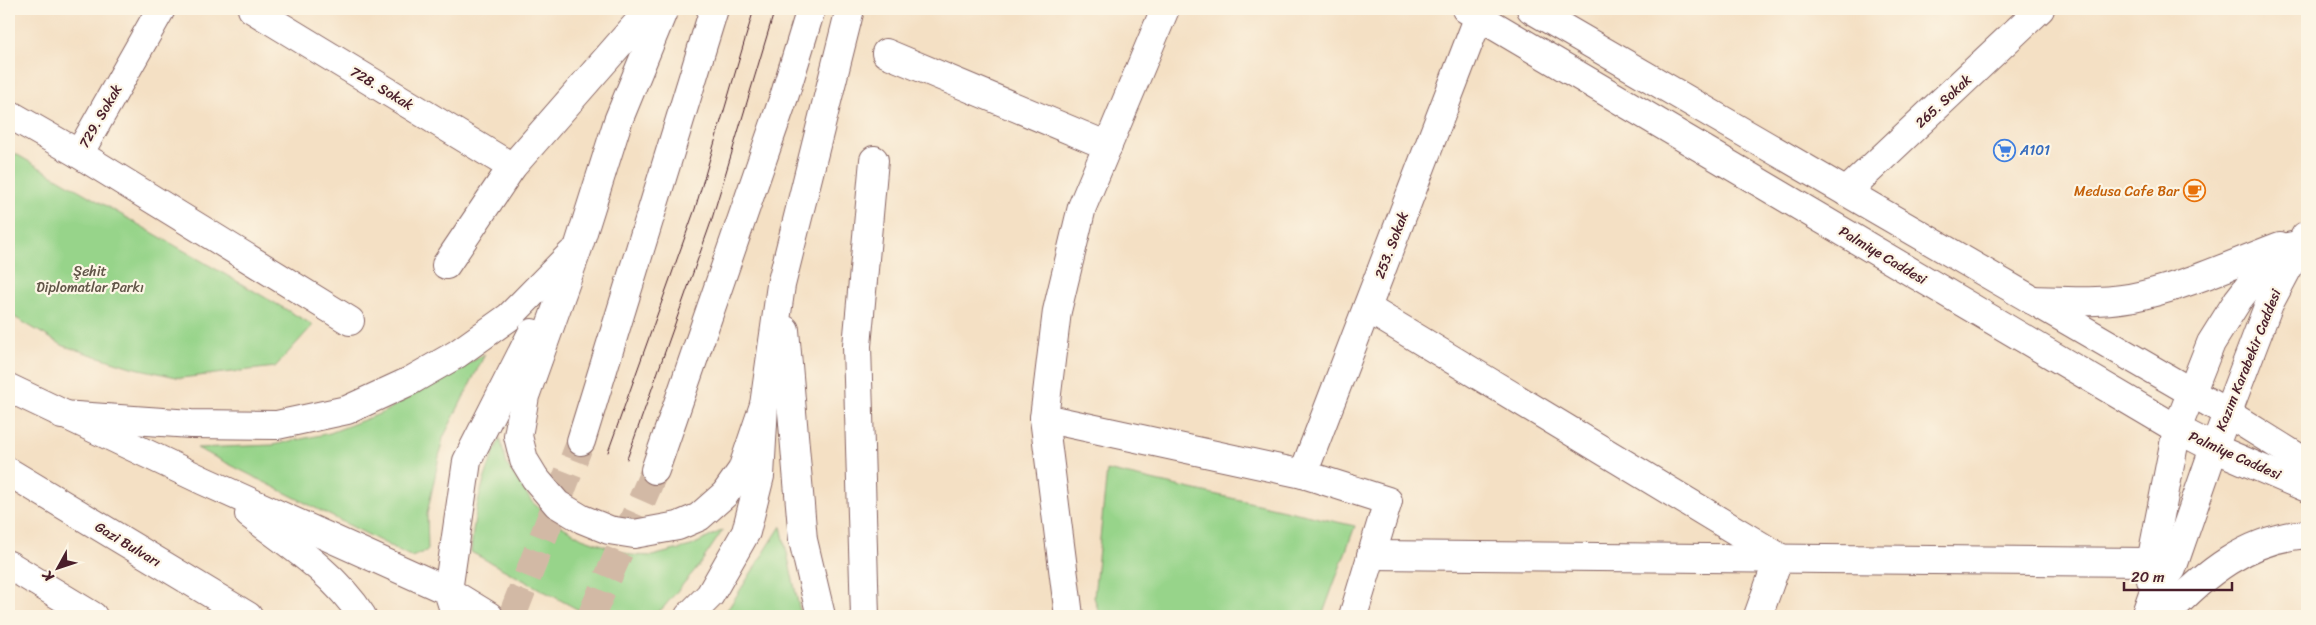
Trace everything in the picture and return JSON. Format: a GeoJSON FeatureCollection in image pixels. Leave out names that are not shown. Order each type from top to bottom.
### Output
{"type":"FeatureCollection","features":[{"type":"Feature","properties":{"kind":"main road","name":"729. Sokak"},"geometry":{"type":"LineString","coordinates":[[9,114],[78,154],[161,9]]}},
{"type":"Feature","properties":{"kind":"main road","name":"728. Sokak"},"geometry":{"type":"LineString","coordinates":[[252,9],[512,167]]}},
{"type":"Feature","properties":{"kind":"main road"},"geometry":{"type":"LineString","coordinates":[[446,265],[512,167],[650,9]]}},
{"type":"Feature","properties":{"kind":"main road"},"geometry":{"type":"LineString","coordinates":[[664,9],[618,121],[578,248],[524,396],[518,436],[528,466],[535,478],[558,504],[582,519],[609,530],[634,534],[678,526],[699,517],[725,494],[742,470],[764,405]]}},
{"type":"Feature","properties":{"kind":"main road"},"geometry":{"type":"LineString","coordinates":[[581,441],[714,9]]}},
{"type":"Feature","properties":{"kind":"main road"},"geometry":{"type":"LineString","coordinates":[[656,470],[785,94],[811,9]]}},
{"type":"Feature","properties":{"kind":"main road"},"geometry":{"type":"LineString","coordinates":[[690,616],[710,595],[746,532],[760,476],[764,405],[781,285],[850,9]]}},
{"type":"Feature","properties":{"kind":"main road"},"geometry":{"type":"LineString","coordinates":[[1069,616],[1044,418],[1057,311],[1082,206],[1165,9]]}},
{"type":"Feature","properties":{"kind":"main road","name":"Palmiye Caddesi"},"geometry":{"type":"LineString","coordinates":[[1531,9],[2029,300],[2227,413],[2307,463]]}},
{"type":"Feature","properties":{"kind":"main road","name":"265. Sokak"},"geometry":{"type":"LineString","coordinates":[[1846,192],[2040,9]]}},
{"type":"Feature","properties":{"kind":"main road","name":"Palmiye Caddesi"},"geometry":{"type":"LineString","coordinates":[[1473,12],[2177,429],[2214,448],[2307,488]]}},
{"type":"Feature","properties":{"kind":"main road","name":"253. Sokak"},"geometry":{"type":"LineString","coordinates":[[1303,474],[1367,308],[1473,12]]}},
{"type":"Feature","properties":{"kind":"main road"},"geometry":{"type":"LineString","coordinates":[[886,53],[1108,146]]}},
{"type":"Feature","properties":{"kind":"main road"},"geometry":{"type":"LineString","coordinates":[[78,154],[350,322]]}},
{"type":"Feature","properties":{"kind":"main road"},"geometry":{"type":"LineString","coordinates":[[865,616],[857,346],[874,160]]}},
{"type":"Feature","properties":{"kind":"main road"},"geometry":{"type":"LineString","coordinates":[[2029,300],[2099,301],[2143,295],[2207,274],[2306,235]]}},
{"type":"Feature","properties":{"kind":"main road","name":"Kazım Karabekir Caddesi"},"geometry":{"type":"LineString","coordinates":[[2154,609],[2150,562],[2177,429],[2190,393],[2211,343],[2238,300],[2259,273],[2306,235]]}},
{"type":"Feature","properties":{"kind":"main road","name":"Kazım Karabekir Caddesi"},"geometry":{"type":"LineString","coordinates":[[2154,609],[2172,569],[2214,448],[2269,304],[2306,235]]}},
{"type":"Feature","properties":{"kind":"main road"},"geometry":{"type":"LineString","coordinates":[[62,415],[191,424],[277,424],[347,410],[410,381],[480,338],[509,317],[578,248]]}},
{"type":"Feature","properties":{"kind":"main road"},"geometry":{"type":"LineString","coordinates":[[452,604],[467,461],[578,248]]}},
{"type":"Feature","properties":{"kind":"main road"},"geometry":{"type":"LineString","coordinates":[[781,285],[803,540],[821,616]]}},
{"type":"Feature","properties":{"kind":"main road"},"geometry":{"type":"LineString","coordinates":[[1367,308],[1779,557]]}},
{"type":"Feature","properties":{"kind":"main road"},"geometry":{"type":"LineString","coordinates":[[9,388],[62,415],[204,481],[452,604],[489,616]]}},
{"type":"Feature","properties":{"kind":"main road"},"geometry":{"type":"LineString","coordinates":[[1044,418],[1303,474],[1388,501],[1353,616]]}},
{"type":"Feature","properties":{"kind":"main road","name":"Gazi Bulvarı"},"geometry":{"type":"LineString","coordinates":[[9,472],[248,616]]}},
{"type":"Feature","properties":{"kind":"main road"},"geometry":{"type":"LineString","coordinates":[[204,481],[304,555],[352,601],[362,616]]}},
{"type":"Feature","properties":{"kind":"main road"},"geometry":{"type":"LineString","coordinates":[[2154,609],[2185,595],[2216,568],[2258,545],[2290,535],[2307,534]]}},
{"type":"Feature","properties":{"kind":"main road"},"geometry":{"type":"LineString","coordinates":[[1372,555],[1779,557],[2150,562]]}},
{"type":"Feature","properties":{"kind":"main road"},"geometry":{"type":"LineString","coordinates":[[1758,616],[1779,557]]}},
{"type":"Feature","properties":{"kind":"main road"},"geometry":{"type":"LineString","coordinates":[[9,566],[93,616]]}},
{"type":"Feature","properties":{"kind":"green space","name":"Şehit Diplomatlar Parkı"},"geometry":{"type":"Polygon","coordinates":[[[9,150],[313,325],[275,367],[181,378],[131,367],[64,346],[9,314],[9,150]]]}},
{"type":"Feature","properties":{"kind":"green space"},"geometry":{"type":"Polygon","coordinates":[[[485,354],[443,438],[427,514],[428,550],[412,557],[197,448],[273,445],[330,433],[382,413],[485,354]]]}},
{"type":"Feature","properties":{"kind":"green space"},"geometry":{"type":"Polygon","coordinates":[[[500,438],[507,465],[532,502],[558,524],[582,538],[631,555],[652,556],[691,546],[723,530],[700,564],[663,608],[652,616],[590,616],[471,552],[474,521],[480,493],[500,438]]]}},
{"type":"Feature","properties":{"kind":"green space"},"geometry":{"type":"Polygon","coordinates":[[[1107,470],[1355,526],[1322,616],[1100,616],[1094,597],[1107,470]]]}},
{"type":"Feature","properties":{"kind":"green space"},"geometry":{"type":"Polygon","coordinates":[[[781,526],[801,616],[721,616],[730,606],[781,526]]]}},
{"type":"Feature","properties":{"kind":"tunnel"},"geometry":{"type":"LineString","coordinates":[[512,616],[581,441]]}},
{"type":"Feature","properties":{"kind":"tunnel"},"geometry":{"type":"LineString","coordinates":[[591,616],[655,470]]}},
{"type":"Feature","properties":{"kind":"tram line"},"geometry":{"type":"LineString","coordinates":[[608,452],[695,209],[754,9]]}},
{"type":"Feature","properties":{"kind":"tram line"},"geometry":{"type":"LineString","coordinates":[[627,459],[711,222],[775,9]]}},
{"type":"Feature","properties":{"kind":"place","name":"A101"},"geometry":{"type":"Point","coordinates":[2004,150]}},
{"type":"Feature","properties":{"kind":"place","name":"Medusa Cafe Bar"},"geometry":{"type":"Point","coordinates":[2195,191]}}]}
